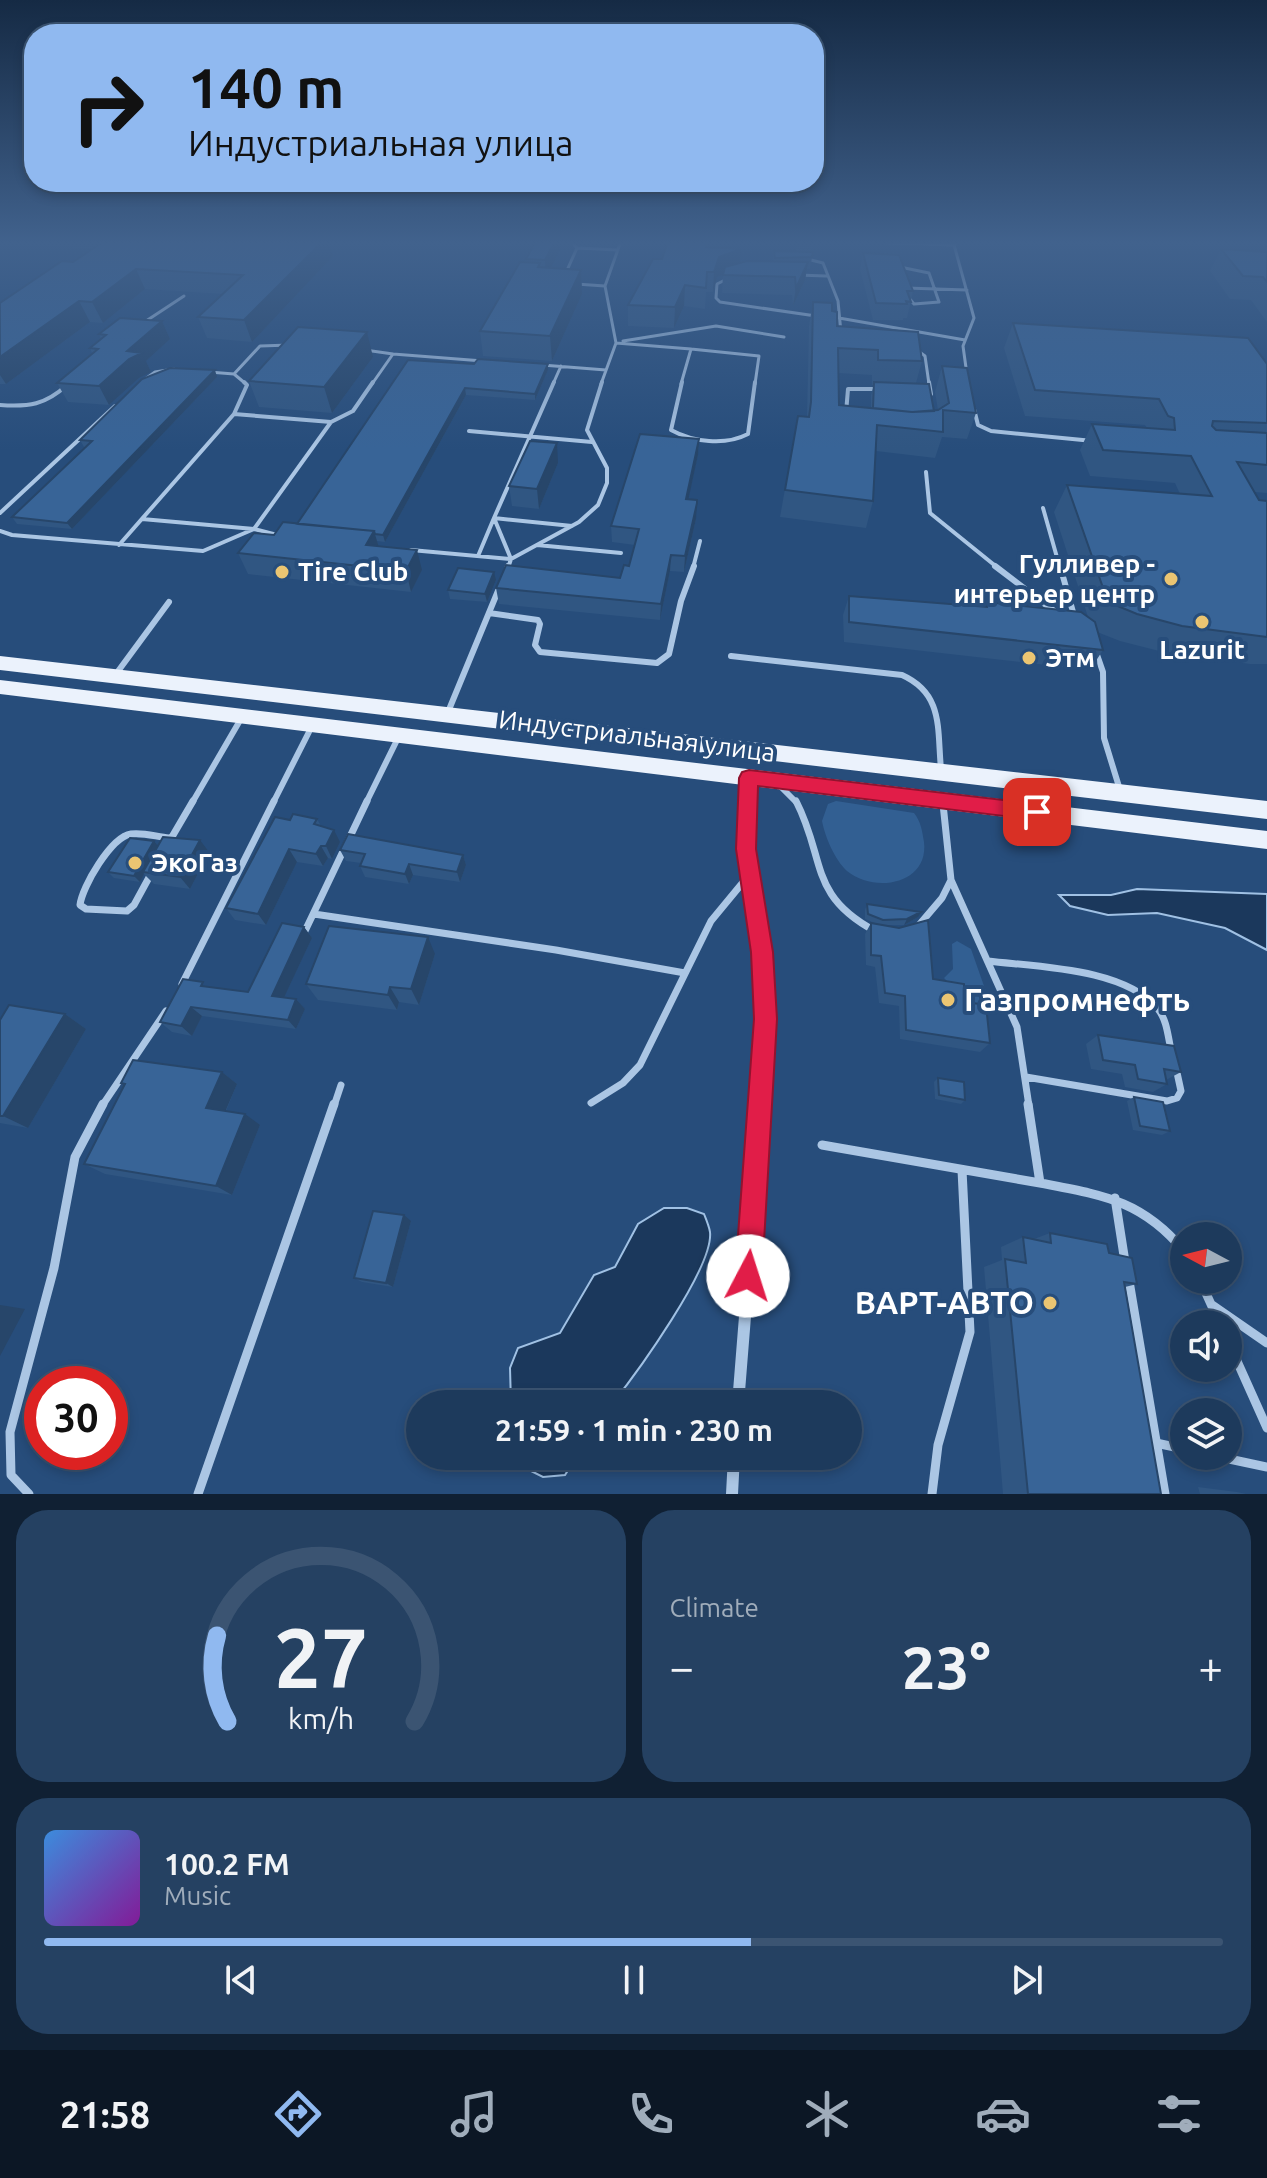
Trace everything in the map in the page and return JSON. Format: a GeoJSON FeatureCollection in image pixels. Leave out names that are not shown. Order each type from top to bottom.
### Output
{"type":"FeatureCollection","features":[{"type":"Feature","properties":{"kind":"main road","name":"Индустриальная улица"},"geometry":{"type":"LineString","coordinates":[[0,663],[1267,810]]}},
{"type":"Feature","properties":{"kind":"main road","name":"Индустриальная улица"},"geometry":{"type":"LineString","coordinates":[[0,687],[1267,840]]}},
{"type":"Feature","properties":{"kind":"street"},"geometry":{"type":"LineString","coordinates":[[739,1390],[766,1019],[762,952],[749,875],[745,826],[757,779]]}},
{"type":"Feature","properties":{"kind":"street"},"geometry":{"type":"LineString","coordinates":[[732,1494],[733,1470]]}},
{"type":"Feature","properties":{"kind":"lane"},"geometry":{"type":"LineString","coordinates":[[139,325],[161,311]]}},
{"type":"Feature","properties":{"kind":"lane"},"geometry":{"type":"LineString","coordinates":[[403,549],[511,559],[572,526],[598,505],[607,483],[607,468],[592,442],[588,421],[616,343],[610,311]]}},
{"type":"Feature","properties":{"kind":"lane"},"geometry":{"type":"LineString","coordinates":[[764,311],[840,318],[965,340]]}},
{"type":"Feature","properties":{"kind":"lane"},"geometry":{"type":"LineString","coordinates":[[839,311],[839,332],[849,337]]}},
{"type":"Feature","properties":{"kind":"lane"},"geometry":{"type":"LineString","coordinates":[[968,379],[963,352],[965,340],[974,324],[971,311]]}},
{"type":"Feature","properties":{"kind":"lane"},"geometry":{"type":"LineString","coordinates":[[616,343],[716,326],[784,337]]}},
{"type":"Feature","properties":{"kind":"lane"},"geometry":{"type":"LineString","coordinates":[[234,374],[260,346],[271,343],[300,345]]}},
{"type":"Feature","properties":{"kind":"lane"},"geometry":{"type":"LineString","coordinates":[[616,343],[691,348],[759,356],[745,437],[729,440],[683,436],[671,430],[691,348]]}},
{"type":"Feature","properties":{"kind":"lane"},"geometry":{"type":"LineString","coordinates":[[904,345],[925,356],[933,404]]}},
{"type":"Feature","properties":{"kind":"lane"},"geometry":{"type":"LineString","coordinates":[[359,349],[485,361]]}},
{"type":"Feature","properties":{"kind":"lane"},"geometry":{"type":"LineString","coordinates":[[0,531],[12,535],[203,551],[254,529],[331,422],[353,411],[393,354]]}},
{"type":"Feature","properties":{"kind":"lane"},"geometry":{"type":"LineString","coordinates":[[531,364],[606,370]]}},
{"type":"Feature","properties":{"kind":"lane"},"geometry":{"type":"LineString","coordinates":[[478,556],[561,366]]}},
{"type":"Feature","properties":{"kind":"lane"},"geometry":{"type":"LineString","coordinates":[[137,386],[163,370],[186,370]]}},
{"type":"Feature","properties":{"kind":"lane"},"geometry":{"type":"LineString","coordinates":[[119,545],[234,414],[247,385],[234,374],[202,371]]}},
{"type":"Feature","properties":{"kind":"lane"},"geometry":{"type":"LineString","coordinates":[[0,405],[39,407],[70,382]]}},
{"type":"Feature","properties":{"kind":"lane"},"geometry":{"type":"LineString","coordinates":[[847,421],[848,389],[888,389]]}},
{"type":"Feature","properties":{"kind":"lane"},"geometry":{"type":"LineString","coordinates":[[916,391],[931,392]]}},
{"type":"Feature","properties":{"kind":"lane"},"geometry":{"type":"LineString","coordinates":[[0,513],[126,396]]}},
{"type":"Feature","properties":{"kind":"lane"},"geometry":{"type":"LineString","coordinates":[[973,406],[978,425],[991,431],[1094,441]]}},
{"type":"Feature","properties":{"kind":"lane"},"geometry":{"type":"LineString","coordinates":[[234,414],[331,422]]}},
{"type":"Feature","properties":{"kind":"lane"},"geometry":{"type":"LineString","coordinates":[[469,431],[592,442]]}},
{"type":"Feature","properties":{"kind":"lane"},"geometry":{"type":"LineString","coordinates":[[926,472],[930,513],[939,523],[1079,631]]}},
{"type":"Feature","properties":{"kind":"lane"},"geometry":{"type":"LineString","coordinates":[[1043,508],[1075,614],[1070,624]]}},
{"type":"Feature","properties":{"kind":"lane"},"geometry":{"type":"LineString","coordinates":[[494,518],[572,526]]}},
{"type":"Feature","properties":{"kind":"lane"},"geometry":{"type":"LineString","coordinates":[[446,715],[511,559],[494,518]]}},
{"type":"Feature","properties":{"kind":"lane"},"geometry":{"type":"LineString","coordinates":[[142,519],[254,529],[283,537]]}},
{"type":"Feature","properties":{"kind":"lane"},"geometry":{"type":"LineString","coordinates":[[489,613],[538,620],[540,624],[535,645],[540,652],[657,663],[669,654],[681,601],[700,541]]}},
{"type":"Feature","properties":{"kind":"lane"},"geometry":{"type":"LineString","coordinates":[[537,545],[621,553]]}},
{"type":"Feature","properties":{"kind":"lane"},"geometry":{"type":"LineString","coordinates":[[114,677],[169,602]]}},
{"type":"Feature","properties":{"kind":"lane"},"geometry":{"type":"LineString","coordinates":[[1089,639],[1103,672],[1104,738],[1121,793]]}},
{"type":"Feature","properties":{"kind":"lane"},"geometry":{"type":"LineString","coordinates":[[731,656],[902,675],[917,680],[932,696],[942,772]]}},
{"type":"Feature","properties":{"kind":"lane"},"geometry":{"type":"LineString","coordinates":[[164,852],[242,717]]}},
{"type":"Feature","properties":{"kind":"lane"},"geometry":{"type":"LineString","coordinates":[[178,991],[313,725]]}},
{"type":"Feature","properties":{"kind":"lane"},"geometry":{"type":"LineString","coordinates":[[305,931],[399,736]]}},
{"type":"Feature","properties":{"kind":"lane"},"geometry":{"type":"LineString","coordinates":[[757,779],[788,791],[801,808],[814,858],[837,907],[858,925],[886,933]]}},
{"type":"Feature","properties":{"kind":"lane"},"geometry":{"type":"LineString","coordinates":[[943,801],[951,880],[1017,1027],[1040,1183]]}},
{"type":"Feature","properties":{"kind":"lane"},"geometry":{"type":"LineString","coordinates":[[156,865],[134,905],[127,911],[86,909],[80,905],[81,897],[114,842],[123,835],[171,838]]}},
{"type":"Feature","properties":{"kind":"lane"},"geometry":{"type":"LineString","coordinates":[[591,1103],[627,1080],[640,1066],[711,918],[728,894],[749,875]]}},
{"type":"Feature","properties":{"kind":"lane"},"geometry":{"type":"LineString","coordinates":[[913,931],[928,918],[951,880]]}},
{"type":"Feature","properties":{"kind":"lane"},"geometry":{"type":"LineString","coordinates":[[314,914],[556,950],[685,973]]}},
{"type":"Feature","properties":{"kind":"lane"},"geometry":{"type":"LineString","coordinates":[[988,961],[1107,979],[1148,998],[1163,1019],[1181,1091],[1177,1098],[1167,1101],[1026,1077]]}},
{"type":"Feature","properties":{"kind":"lane"},"geometry":{"type":"LineString","coordinates":[[29,1494],[11,1475],[10,1432],[54,1268],[75,1157],[99,1110],[172,1001]]}},
{"type":"Feature","properties":{"kind":"lane"},"geometry":{"type":"LineString","coordinates":[[198,1494],[341,1085]]}},
{"type":"Feature","properties":{"kind":"lane"},"geometry":{"type":"LineString","coordinates":[[822,1145],[1115,1198],[1152,1214],[1170,1235]]}},
{"type":"Feature","properties":{"kind":"lane"},"geometry":{"type":"LineString","coordinates":[[932,1494],[938,1445],[970,1332],[962,1170]]}},
{"type":"Feature","properties":{"kind":"lane"},"geometry":{"type":"LineString","coordinates":[[1115,1198],[1165,1494]]}},
{"type":"Feature","properties":{"kind":"lane"},"geometry":{"type":"LineString","coordinates":[[1207,1294],[1214,1310]]}},
{"type":"Feature","properties":{"kind":"lane"},"geometry":{"type":"LineString","coordinates":[[1212,1305],[1267,1343]]}},
{"type":"Feature","properties":{"kind":"lane"},"geometry":{"type":"LineString","coordinates":[[1242,1372],[1267,1428]]}},
{"type":"Feature","properties":{"kind":"lane"},"geometry":{"type":"LineString","coordinates":[[1156,1443],[1170,1446]]}},
{"type":"Feature","properties":{"kind":"lane"},"geometry":{"type":"LineString","coordinates":[[1242,1462],[1267,1467]]}},
{"type":"Feature","properties":{"kind":"shaded area"},"geometry":{"type":"Polygon","coordinates":[[[836,801],[914,813],[920,823],[924,842],[918,867],[909,876],[885,883],[859,878],[847,871],[831,848],[822,821],[828,804],[836,801]]]}},
{"type":"Feature","properties":{"kind":"shaded area"},"geometry":{"type":"Polygon","coordinates":[[[1137,889],[1267,894],[1267,950],[1225,928],[1157,913],[1108,915],[1070,906],[1059,895],[1111,895],[1137,889]]]}},
{"type":"Feature","properties":{"kind":"shaded area"},"geometry":{"type":"Polygon","coordinates":[[[957,941],[971,949],[991,1006],[990,1012],[976,1010],[944,978],[953,969],[952,944],[957,941]]]}},
{"type":"Feature","properties":{"kind":"shaded area"},"geometry":{"type":"Polygon","coordinates":[[[664,1208],[687,1208],[704,1214],[710,1232],[708,1248],[687,1294],[622,1390],[511,1390],[510,1368],[518,1348],[560,1333],[594,1275],[615,1267],[638,1224],[664,1208]]]}},
{"type":"Feature","properties":{"kind":"shaded area"},"geometry":{"type":"Polygon","coordinates":[[[529,1470],[568,1470],[565,1475],[543,1477],[529,1470]]]}},
{"type":"Feature","properties":{"kind":"building"},"geometry":{"type":"Polygon","coordinates":[[[0,311],[65,311],[0,357],[0,311]]]}},
{"type":"Feature","properties":{"kind":"building"},"geometry":{"type":"Polygon","coordinates":[[[205,311],[253,311],[244,320],[198,317],[205,311]]]}},
{"type":"Feature","properties":{"kind":"building"},"geometry":{"type":"Polygon","coordinates":[[[492,311],[562,311],[550,336],[480,331],[492,311]]]}},
{"type":"Feature","properties":{"kind":"building"},"geometry":{"type":"Polygon","coordinates":[[[813,311],[832,311],[837,312],[837,326],[918,332],[922,361],[878,360],[878,350],[838,348],[839,405],[912,412],[938,410],[949,403],[942,366],[967,368],[976,413],[943,410],[943,432],[877,425],[873,501],[785,490],[798,416],[809,417],[813,311]]]}},
{"type":"Feature","properties":{"kind":"building"},"geometry":{"type":"Polygon","coordinates":[[[120,318],[162,321],[127,351],[142,353],[129,359],[99,386],[57,383],[98,349],[90,348],[106,335],[99,334],[120,318]]]}},
{"type":"Feature","properties":{"kind":"building"},"geometry":{"type":"Polygon","coordinates":[[[1013,323],[1248,338],[1267,364],[1267,423],[1213,421],[1212,426],[1216,430],[1267,433],[1267,465],[1237,462],[1259,500],[1267,501],[1267,637],[1182,626],[1137,614],[1108,602],[1067,485],[1212,496],[1191,456],[1103,450],[1092,424],[1175,430],[1174,418],[1168,416],[1159,399],[1035,390],[1013,323]]]}},
{"type":"Feature","properties":{"kind":"building"},"geometry":{"type":"Polygon","coordinates":[[[298,327],[367,332],[324,387],[249,381],[298,327]]]}},
{"type":"Feature","properties":{"kind":"building"},"geometry":{"type":"Polygon","coordinates":[[[478,359],[548,364],[535,394],[465,388],[383,535],[374,531],[297,524],[408,360],[474,364],[478,359]]]}},
{"type":"Feature","properties":{"kind":"building"},"geometry":{"type":"Polygon","coordinates":[[[170,368],[215,370],[67,523],[12,517],[92,441],[80,440],[142,379],[170,368]]]}},
{"type":"Feature","properties":{"kind":"building"},"geometry":{"type":"Polygon","coordinates":[[[874,382],[929,384],[934,411],[873,408],[874,382]]]}},
{"type":"Feature","properties":{"kind":"building"},"geometry":{"type":"Polygon","coordinates":[[[640,434],[699,439],[686,499],[697,500],[697,503],[685,556],[671,555],[661,604],[496,588],[506,565],[620,578],[624,565],[629,566],[639,529],[611,526],[640,434]]]}},
{"type":"Feature","properties":{"kind":"building"},"geometry":{"type":"Polygon","coordinates":[[[530,441],[557,443],[537,489],[509,486],[530,441]]]}},
{"type":"Feature","properties":{"kind":"building"},"geometry":{"type":"Polygon","coordinates":[[[283,522],[374,531],[366,545],[417,550],[406,571],[238,553],[254,533],[274,535],[283,522]]]}},
{"type":"Feature","properties":{"kind":"building"},"geometry":{"type":"Polygon","coordinates":[[[458,568],[494,572],[485,594],[448,590],[458,568]]]}},
{"type":"Feature","properties":{"kind":"building"},"geometry":{"type":"Polygon","coordinates":[[[849,596],[987,607],[986,602],[1081,612],[1095,622],[1103,650],[849,622],[849,596]]]}},
{"type":"Feature","properties":{"kind":"building"},"geometry":{"type":"Polygon","coordinates":[[[293,814],[317,819],[314,824],[334,830],[326,846],[321,846],[316,854],[289,849],[258,914],[226,908],[275,817],[290,820],[293,814]]]}},
{"type":"Feature","properties":{"kind":"building"},"geometry":{"type":"Polygon","coordinates":[[[348,834],[463,855],[457,872],[409,864],[405,874],[360,866],[365,854],[340,850],[348,834]]]}},
{"type":"Feature","properties":{"kind":"building"},"geometry":{"type":"Polygon","coordinates":[[[163,837],[200,840],[180,877],[143,872],[163,837]]]}},
{"type":"Feature","properties":{"kind":"building"},"geometry":{"type":"Polygon","coordinates":[[[130,838],[154,841],[134,876],[108,872],[130,838]]]}},
{"type":"Feature","properties":{"kind":"building"},"geometry":{"type":"Polygon","coordinates":[[[867,904],[921,912],[907,919],[883,920],[868,914],[867,904]]]}},
{"type":"Feature","properties":{"kind":"building"},"geometry":{"type":"Polygon","coordinates":[[[928,920],[933,979],[964,984],[965,1002],[986,1005],[990,1043],[906,1030],[905,996],[885,993],[881,956],[871,955],[871,923],[899,928],[928,920]]]}},
{"type":"Feature","properties":{"kind":"building"},"geometry":{"type":"Polygon","coordinates":[[[282,923],[304,927],[272,996],[296,999],[288,1020],[191,1007],[181,1026],[160,1022],[183,979],[203,982],[201,986],[248,992],[282,923]]]}},
{"type":"Feature","properties":{"kind":"building"},"geometry":{"type":"Polygon","coordinates":[[[329,926],[428,937],[411,989],[390,987],[388,995],[306,984],[329,926]]]}},
{"type":"Feature","properties":{"kind":"building"},"geometry":{"type":"Polygon","coordinates":[[[9,1005],[65,1014],[3,1116],[0,1116],[0,1020],[9,1005]]]}},
{"type":"Feature","properties":{"kind":"building"},"geometry":{"type":"Polygon","coordinates":[[[1098,1035],[1174,1046],[1181,1072],[1164,1069],[1167,1084],[1138,1079],[1135,1065],[1103,1060],[1098,1035]]]}},
{"type":"Feature","properties":{"kind":"building"},"geometry":{"type":"Polygon","coordinates":[[[133,1060],[222,1072],[206,1108],[245,1114],[216,1186],[84,1164],[125,1084],[121,1083],[133,1060]]]}},
{"type":"Feature","properties":{"kind":"building"},"geometry":{"type":"Polygon","coordinates":[[[938,1078],[964,1082],[965,1100],[939,1095],[938,1078]]]}},
{"type":"Feature","properties":{"kind":"building"},"geometry":{"type":"Polygon","coordinates":[[[1134,1097],[1163,1102],[1170,1131],[1140,1126],[1134,1097]]]}},
{"type":"Feature","properties":{"kind":"building"},"geometry":{"type":"Polygon","coordinates":[[[373,1211],[404,1215],[386,1283],[354,1278],[373,1211]]]}},
{"type":"Feature","properties":{"kind":"building"},"geometry":{"type":"Polygon","coordinates":[[[1050,1233],[1107,1244],[1109,1253],[1132,1258],[1137,1284],[1124,1282],[1161,1494],[1028,1494],[1005,1259],[1026,1263],[1023,1237],[1051,1243],[1050,1233]]]}},
{"type":"Feature","properties":{"kind":"place","name":"Tire Club"},"geometry":{"type":"Point","coordinates":[282,572]}},
{"type":"Feature","properties":{"kind":"place","name":"Гулливер - интерьер центр"},"geometry":{"type":"Point","coordinates":[1171,579]}},
{"type":"Feature","properties":{"kind":"place","name":"Lazurit"},"geometry":{"type":"Point","coordinates":[1202,622]}},
{"type":"Feature","properties":{"kind":"place","name":"Этм"},"geometry":{"type":"Point","coordinates":[1029,658]}},
{"type":"Feature","properties":{"kind":"place","name":"ЭкоГаз"},"geometry":{"type":"Point","coordinates":[135,863]}},
{"type":"Feature","properties":{"kind":"place","name":"Газпромнефть"},"geometry":{"type":"Point","coordinates":[948,1000]}},
{"type":"Feature","properties":{"kind":"place","name":"ВАРТ-АВТО"},"geometry":{"type":"Point","coordinates":[1050,1303]}},
{"type":"Feature","properties":{"kind":"route"},"geometry":{"type":"LineString","coordinates":[[748,1276],[766,1019],[762,952],[746,849],[749,778],[1037,812]]}}]}
